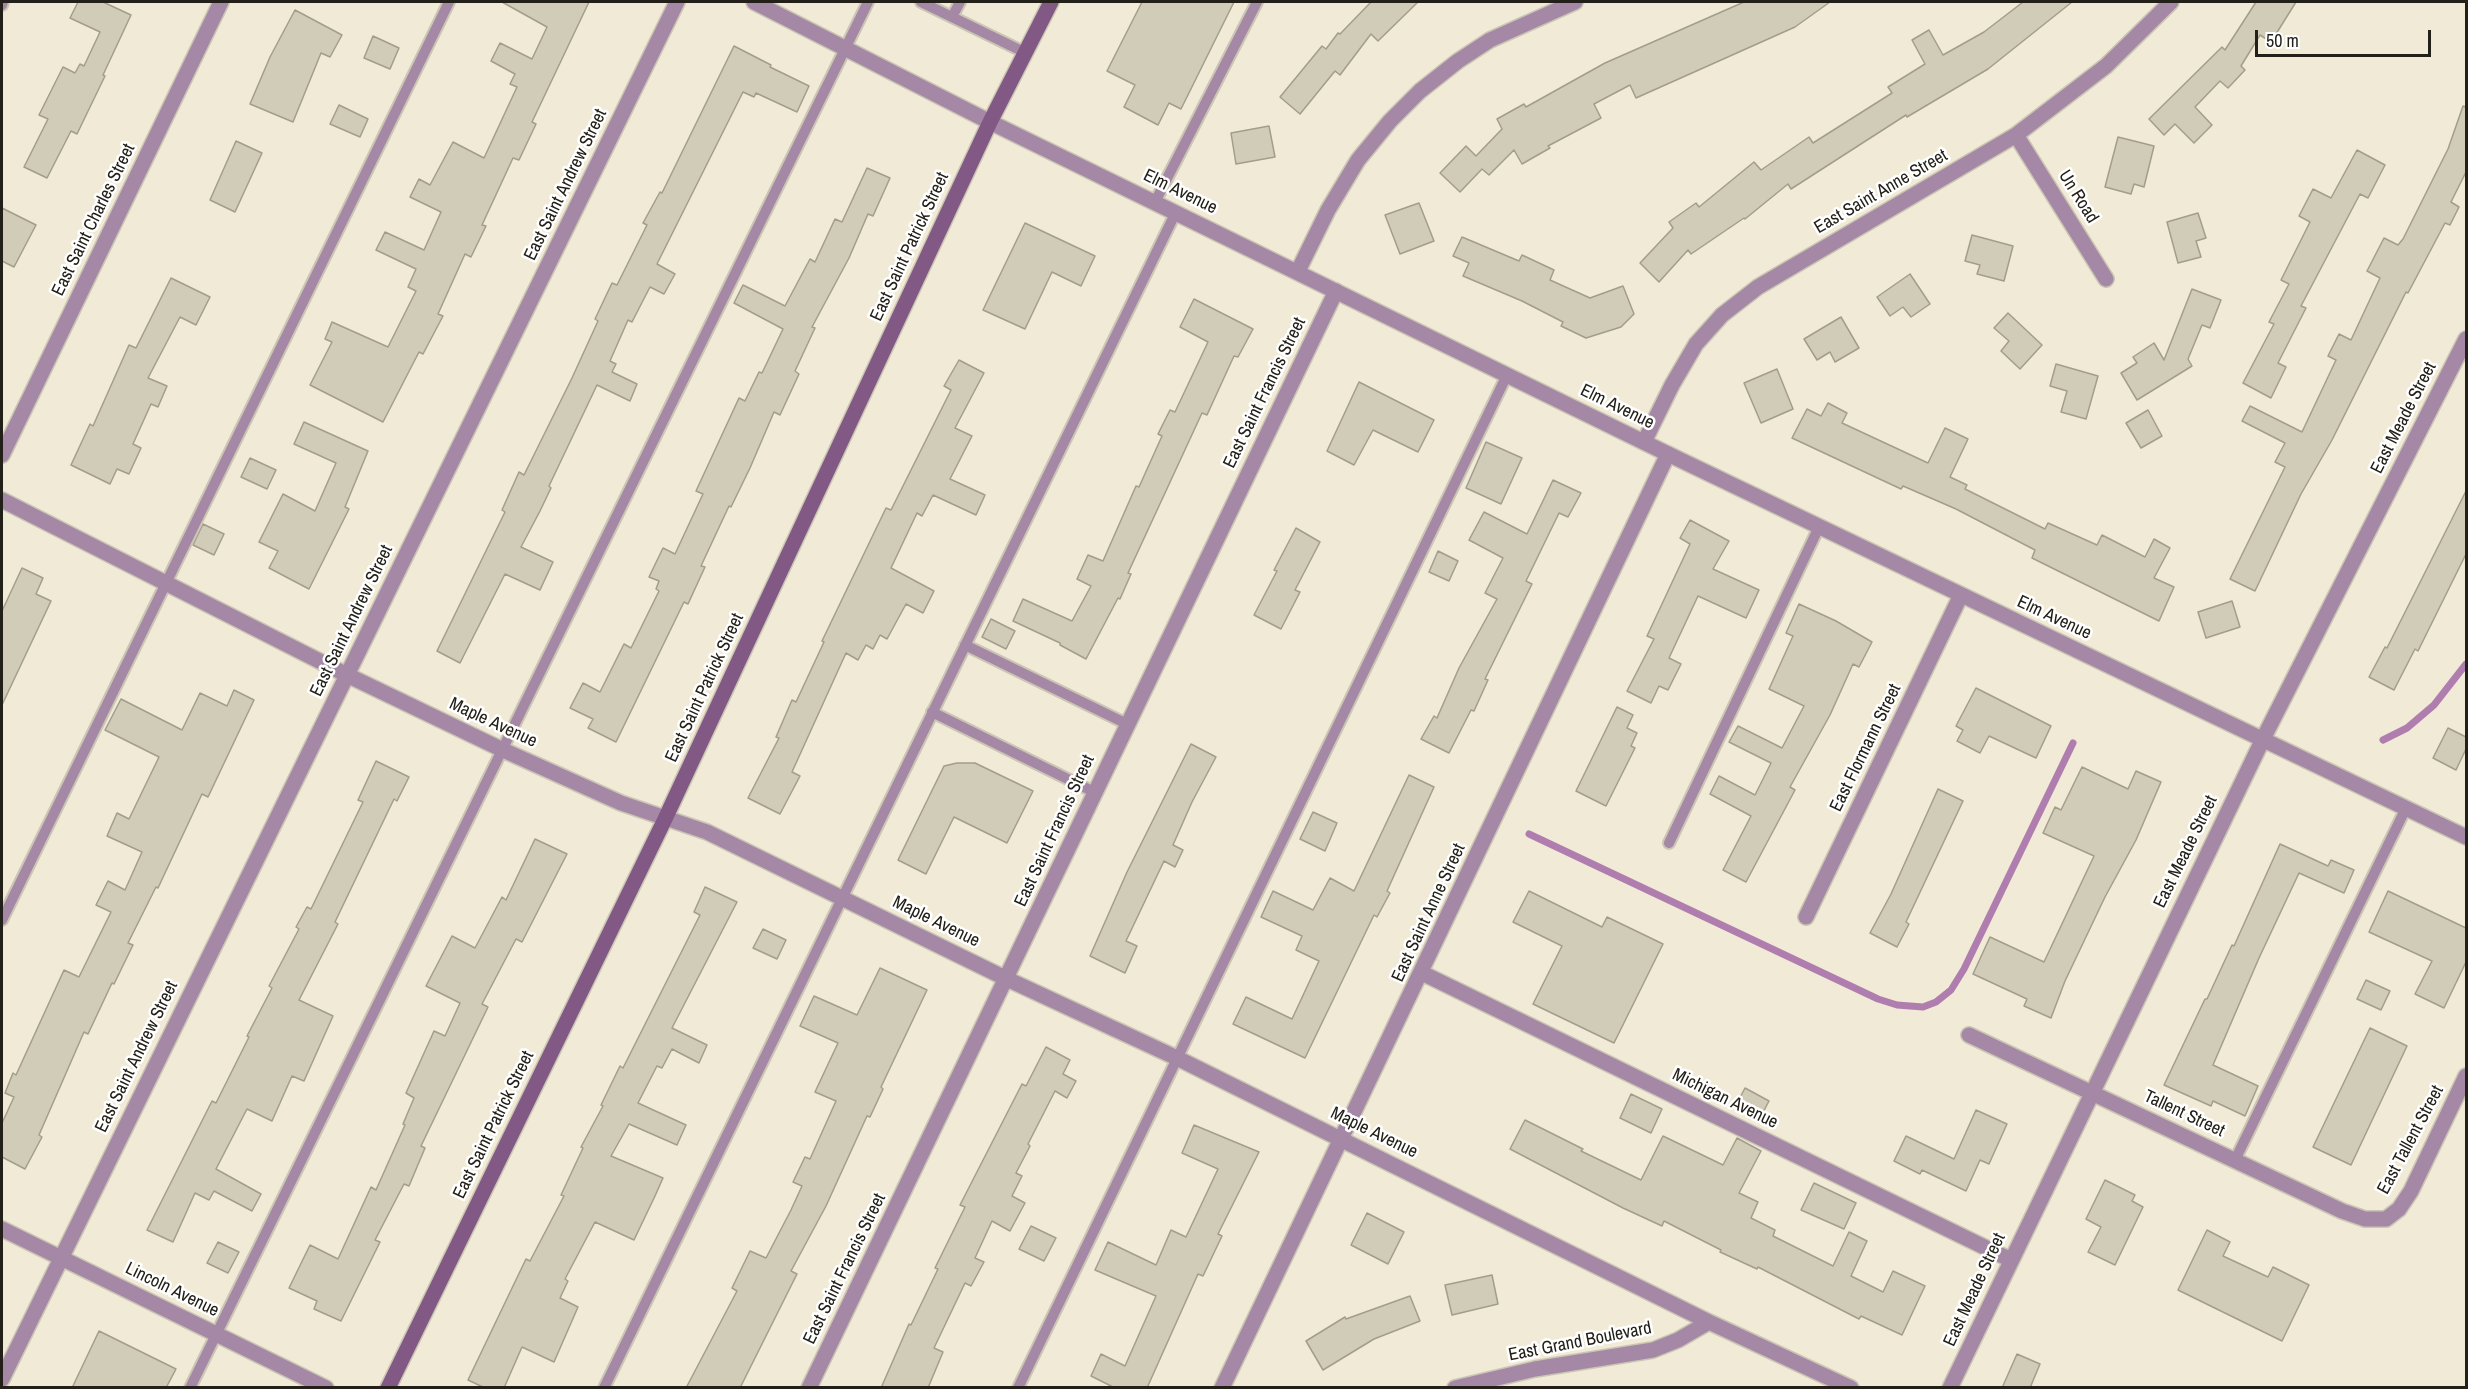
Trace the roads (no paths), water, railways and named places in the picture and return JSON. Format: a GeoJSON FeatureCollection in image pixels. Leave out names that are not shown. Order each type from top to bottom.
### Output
{"type":"FeatureCollection","features":[{"type":"Feature","properties":{"kind":"main road","name":"East Saint Patrick Street"},"geometry":{"type":"LineString","coordinates":[[388,1388],[665,819],[990,122],[1051,2]]}},
{"type":"Feature","properties":{"kind":"street","name":"East Saint Charles Street"},"geometry":{"type":"LineString","coordinates":[[2,455],[221,2]]}},
{"type":"Feature","properties":{"kind":"street","name":"East Saint Andrew Street"},"geometry":{"type":"LineString","coordinates":[[2,1379],[677,2]]}},
{"type":"Feature","properties":{"kind":"street","name":"Elm Avenue"},"geometry":{"type":"LineString","coordinates":[[754,2],[990,122],[1668,454],[2466,837]]}},
{"type":"Feature","properties":{"kind":"street"},"geometry":{"type":"LineString","coordinates":[[1298,271],[1328,210],[1358,160],[1397,113],[1458,61],[1482,45],[1575,2]]}},
{"type":"Feature","properties":{"kind":"street","name":"East Saint Anne Street"},"geometry":{"type":"LineString","coordinates":[[1644,442],[1672,385],[1696,344],[1722,315],[1758,287],[2016,135],[2106,66],[2171,2]]}},
{"type":"Feature","properties":{"kind":"street","name":"Un Road"},"geometry":{"type":"LineString","coordinates":[[2016,135],[2106,279]]}},
{"type":"Feature","properties":{"kind":"street","name":"East Saint Francis Street"},"geometry":{"type":"LineString","coordinates":[[809,1388],[1336,291]]}},
{"type":"Feature","properties":{"kind":"street","name":"East Meade Street"},"geometry":{"type":"LineString","coordinates":[[1950,1388],[2263,739],[2466,339]]}},
{"type":"Feature","properties":{"kind":"street","name":"East Saint Anne Street"},"geometry":{"type":"LineString","coordinates":[[1222,1388],[1668,454]]}},
{"type":"Feature","properties":{"kind":"street","name":"Maple Avenue"},"geometry":{"type":"LineString","coordinates":[[2,500],[347,675],[502,750],[621,803],[706,832],[1007,979],[1177,1058],[1709,1322],[1851,1388]]}},
{"type":"Feature","properties":{"kind":"street","name":"East Flormann Street"},"geometry":{"type":"LineString","coordinates":[[1806,917],[1961,595]]}},
{"type":"Feature","properties":{"kind":"street","name":"Michigan Avenue"},"geometry":{"type":"LineString","coordinates":[[1422,973],[2011,1260]]}},
{"type":"Feature","properties":{"kind":"street","name":"Tallent Street"},"geometry":{"type":"LineString","coordinates":[[1969,1035],[2342,1211],[2365,1219],[2386,1219]]}},
{"type":"Feature","properties":{"kind":"street","name":"East Tallent Street"},"geometry":{"type":"LineString","coordinates":[[2386,1219],[2399,1209],[2411,1191],[2466,1076]]}},
{"type":"Feature","properties":{"kind":"street","name":"Lincoln Avenue"},"geometry":{"type":"LineString","coordinates":[[2,1229],[326,1388]]}},
{"type":"Feature","properties":{"kind":"street","name":"East Grand Boulevard"},"geometry":{"type":"LineString","coordinates":[[1455,1388],[1534,1369],[1653,1350],[1678,1340],[1709,1322]]}},
{"type":"Feature","properties":{"kind":"lane"},"geometry":{"type":"LineString","coordinates":[[2,920],[449,2]]}},
{"type":"Feature","properties":{"kind":"lane"},"geometry":{"type":"LineString","coordinates":[[190,1388],[868,2]]}},
{"type":"Feature","properties":{"kind":"lane"},"geometry":{"type":"LineString","coordinates":[[921,2],[1026,52]]}},
{"type":"Feature","properties":{"kind":"lane"},"geometry":{"type":"LineString","coordinates":[[952,17],[960,2]]}},
{"type":"Feature","properties":{"kind":"lane"},"geometry":{"type":"LineString","coordinates":[[1155,202],[1257,2]]}},
{"type":"Feature","properties":{"kind":"lane"},"geometry":{"type":"LineString","coordinates":[[604,1388],[1176,212]]}},
{"type":"Feature","properties":{"kind":"lane"},"geometry":{"type":"LineString","coordinates":[[1018,1388],[1507,375]]}},
{"type":"Feature","properties":{"kind":"lane"},"geometry":{"type":"LineString","coordinates":[[1669,843],[1819,527]]}},
{"type":"Feature","properties":{"kind":"lane"},"geometry":{"type":"LineString","coordinates":[[964,645],[1127,724]]}},
{"type":"Feature","properties":{"kind":"lane"},"geometry":{"type":"LineString","coordinates":[[932,712],[1094,792]]}},
{"type":"Feature","properties":{"kind":"lane"},"geometry":{"type":"LineString","coordinates":[[2235,1160],[2406,808]]}},
{"type":"Feature","properties":{"kind":"waterway"},"geometry":{"type":"LineString","coordinates":[[2383,740],[2407,728],[2434,705],[2466,664]]}},
{"type":"Feature","properties":{"kind":"waterway"},"geometry":{"type":"LineString","coordinates":[[1529,834],[1878,999],[1897,1005],[1923,1007],[1936,1002],[1951,990],[1964,969],[2073,743]]}}]}
